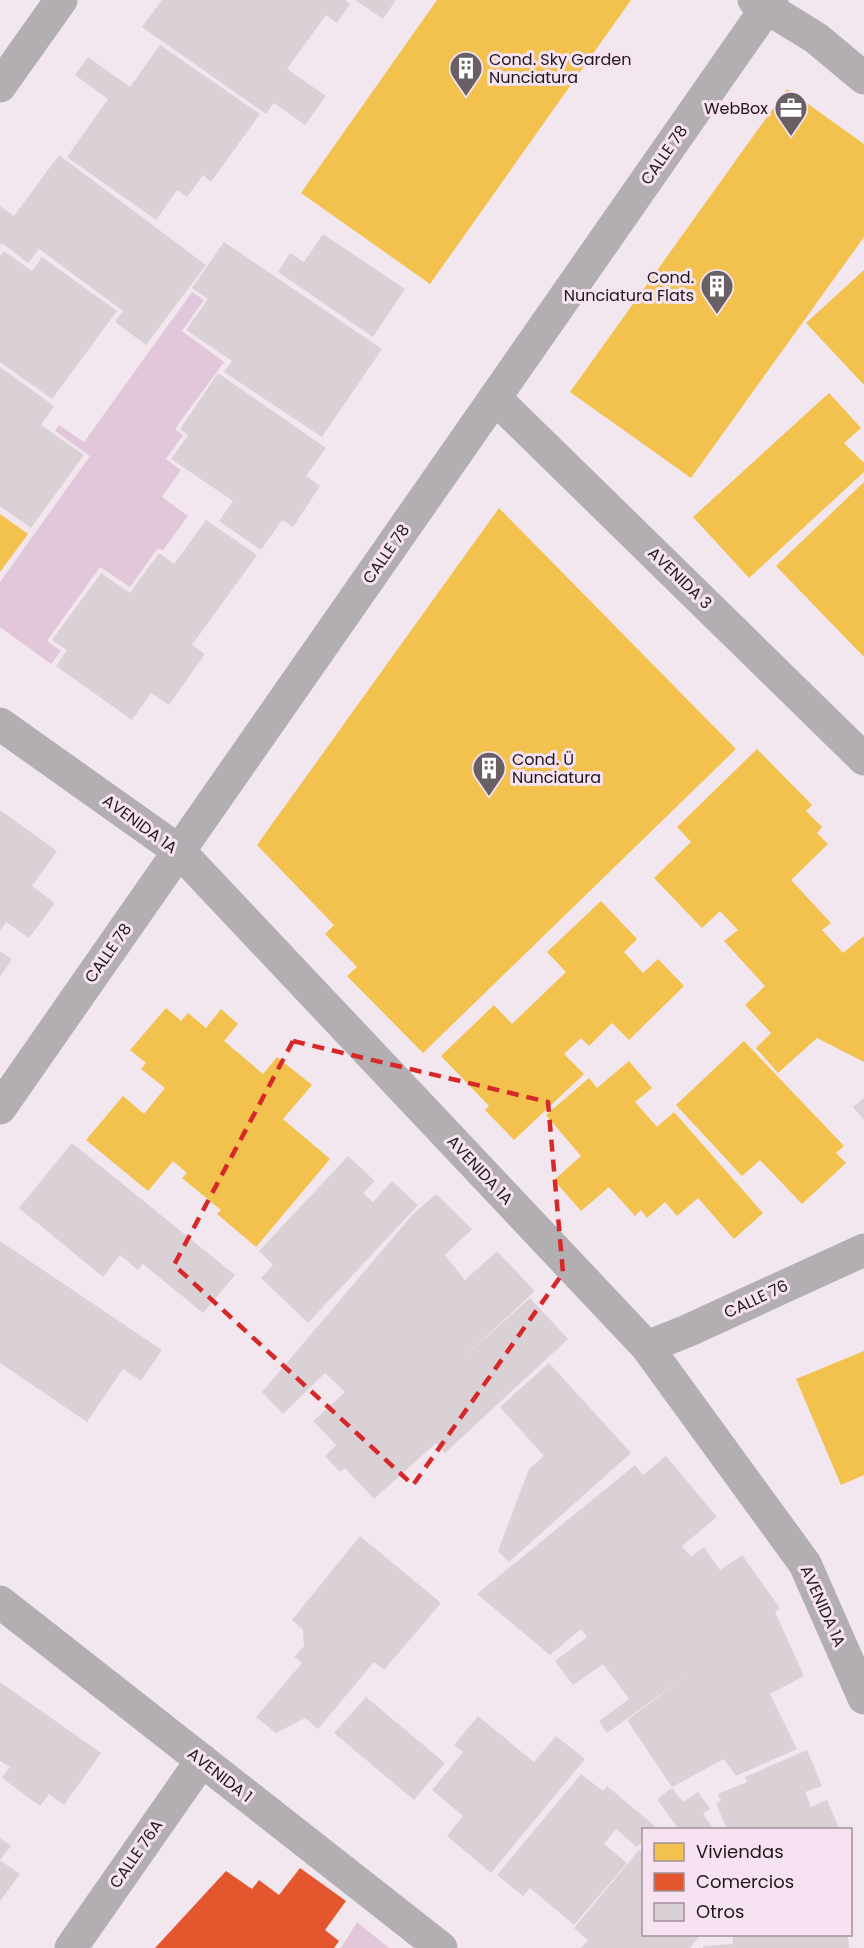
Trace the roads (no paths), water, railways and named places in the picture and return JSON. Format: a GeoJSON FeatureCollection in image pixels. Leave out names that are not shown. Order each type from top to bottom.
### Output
{"type":"FeatureCollection","features":[{"type":"Feature","properties":{"kind":"street"},"geometry":{"type":"LineString","coordinates":[[0,86],[61,0]]}},
{"type":"Feature","properties":{"kind":"street"},"geometry":{"type":"LineString","coordinates":[[764,3],[816,38],[864,78]]}},
{"type":"Feature","properties":{"kind":"street","name":"CALLE 78"},"geometry":{"type":"LineString","coordinates":[[0,1107],[495,398],[764,3]]}},
{"type":"Feature","properties":{"kind":"street","name":"AVENIDA 3"},"geometry":{"type":"LineString","coordinates":[[495,398],[864,759]]}},
{"type":"Feature","properties":{"kind":"street","name":"AVENIDA 1A"},"geometry":{"type":"LineString","coordinates":[[0,724],[179,851],[647,1347],[805,1564],[864,1698]]}},
{"type":"Feature","properties":{"kind":"street","name":"CALLE 76"},"geometry":{"type":"LineString","coordinates":[[647,1347],[864,1250]]}},
{"type":"Feature","properties":{"kind":"street","name":"AVENIDA 1"},"geometry":{"type":"LineString","coordinates":[[0,1602],[441,1948]]}},
{"type":"Feature","properties":{"kind":"street","name":"CALLE 76A"},"geometry":{"type":"LineString","coordinates":[[71,1948],[202,1760]]}},
{"type":"Feature","properties":{"kind":"place","name":"Cond. Sky Garden Nunciatura"},"geometry":{"type":"Point","coordinates":[466,97]}},
{"type":"Feature","properties":{"kind":"place","name":"WebBox"},"geometry":{"type":"Point","coordinates":[791,137]}},
{"type":"Feature","properties":{"kind":"place","name":"Cond. Nunciatura Flats"},"geometry":{"type":"Point","coordinates":[717,315]}},
{"type":"Feature","properties":{"kind":"place","name":"Cond. Ü Nunciatura"},"geometry":{"type":"Point","coordinates":[489,797]}}]}
